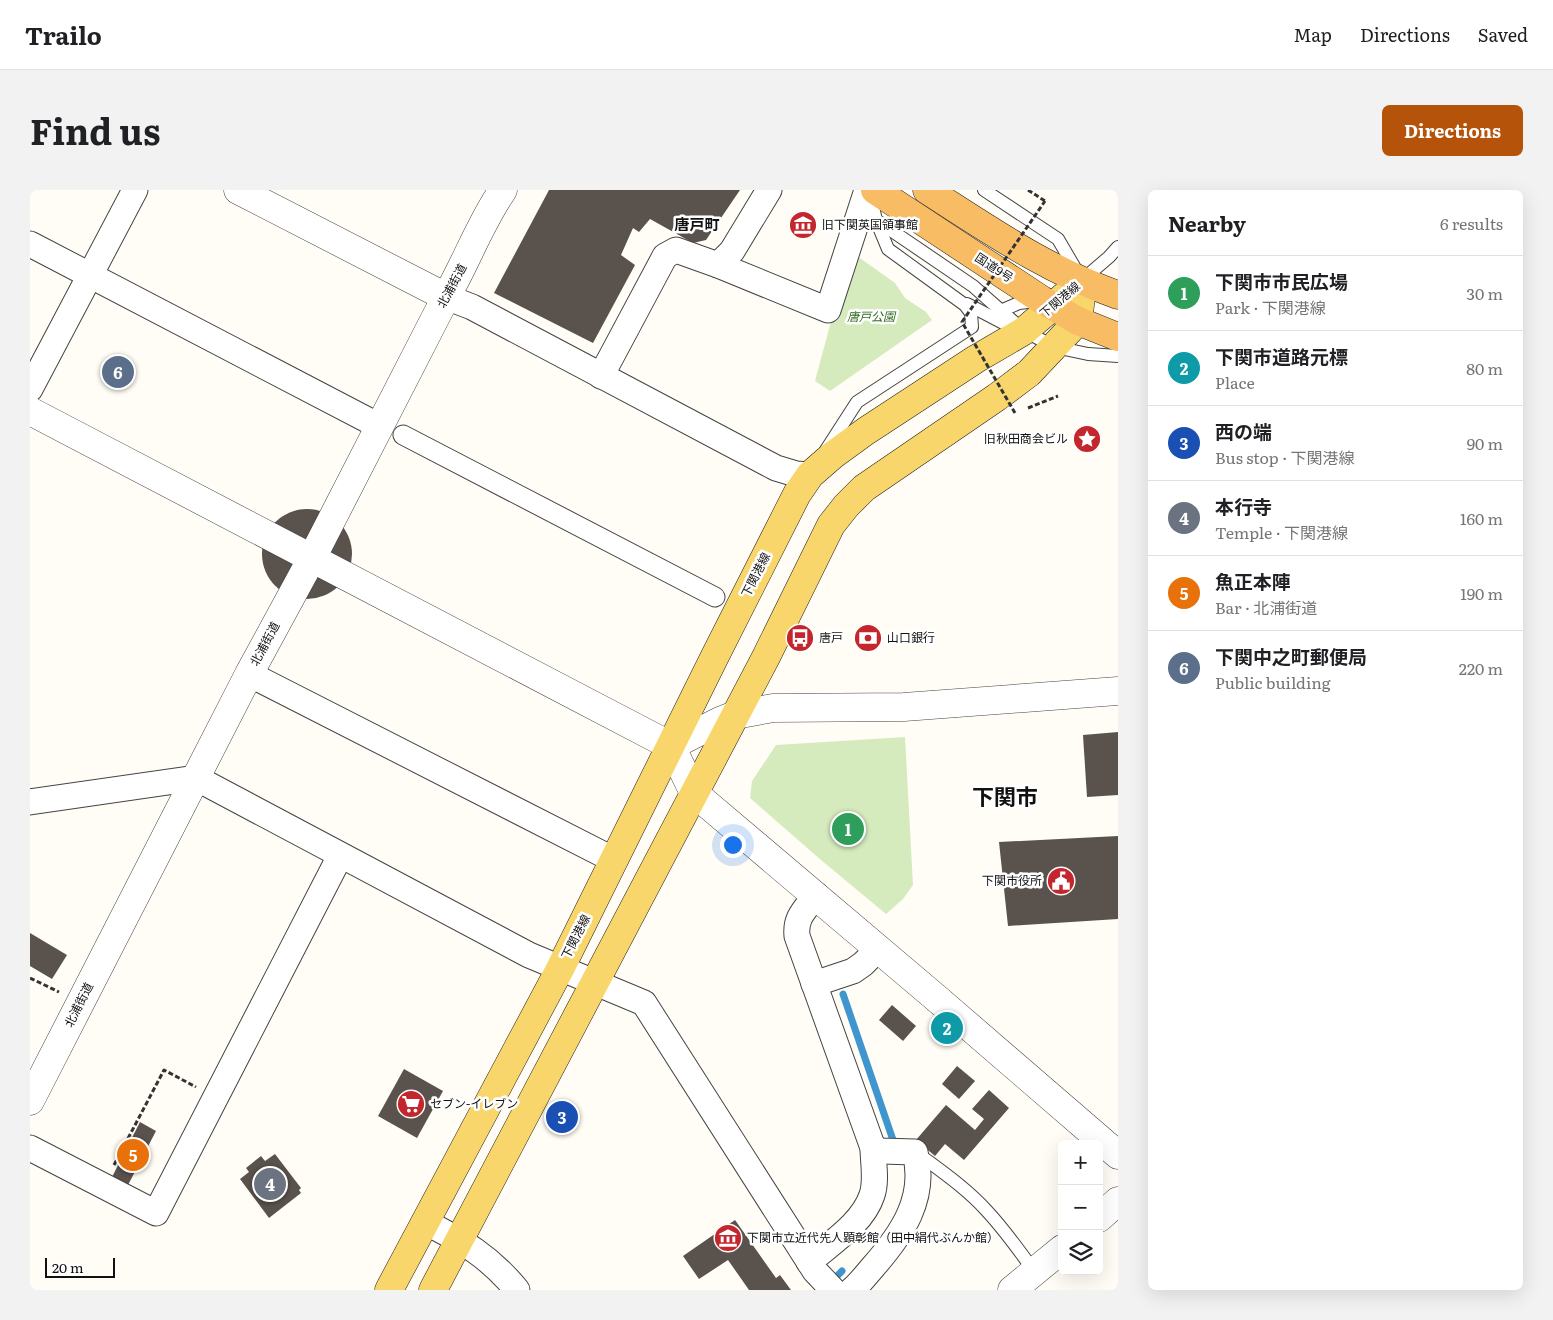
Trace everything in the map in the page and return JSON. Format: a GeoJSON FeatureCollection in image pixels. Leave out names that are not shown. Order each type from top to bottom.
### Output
{"type":"FeatureCollection","features":[{"type":"Feature","properties":{"kind":"highway","name":"国道9号"},"geometry":{"type":"LineString","coordinates":[[875,190],[1047,303],[1078,321],[1118,337]]}},
{"type":"Feature","properties":{"kind":"highway"},"geometry":{"type":"LineString","coordinates":[[927,190],[1026,253],[1118,295]]}},
{"type":"Feature","properties":{"kind":"main road","name":"下関港線"},"geometry":{"type":"LineString","coordinates":[[389,1290],[560,969],[793,503],[810,475],[833,455],[866,431],[976,359],[1024,331],[1047,303],[1082,280]]}},
{"type":"Feature","properties":{"kind":"main road","name":"下関港線"},"geometry":{"type":"LineString","coordinates":[[1078,321],[1082,280]]}},
{"type":"Feature","properties":{"kind":"main road"},"geometry":{"type":"LineString","coordinates":[[433,1290],[458,1239],[735,715],[832,525],[846,506],[864,488],[997,398],[1029,373],[1078,321]]}},
{"type":"Feature","properties":{"kind":"street"},"geometry":{"type":"LineString","coordinates":[[30,389],[135,190]]}},
{"type":"Feature","properties":{"kind":"street"},"geometry":{"type":"LineString","coordinates":[[238,190],[446,298],[472,307],[776,468],[791,473],[810,475]]}},
{"type":"Feature","properties":{"kind":"street","name":"北浦街道"},"geometry":{"type":"LineString","coordinates":[[30,1101],[249,674],[312,558],[391,431],[446,298],[502,190]]}},
{"type":"Feature","properties":{"kind":"street"},"geometry":{"type":"LineString","coordinates":[[718,265],[732,250],[769,190]]}},
{"type":"Feature","properties":{"kind":"street"},"geometry":{"type":"LineString","coordinates":[[601,376],[665,256],[676,250],[828,310],[868,190]]}},
{"type":"Feature","properties":{"kind":"street"},"geometry":{"type":"LineString","coordinates":[[30,244],[715,597]]}},
{"type":"Feature","properties":{"kind":"street"},"geometry":{"type":"LineString","coordinates":[[30,411],[671,746],[694,793],[1118,1155]]}},
{"type":"Feature","properties":{"kind":"street"},"geometry":{"type":"LineString","coordinates":[[249,674],[614,860]]}},
{"type":"Feature","properties":{"kind":"street"},"geometry":{"type":"LineString","coordinates":[[671,746],[735,715],[774,708],[904,706],[1118,691]]}},
{"type":"Feature","properties":{"kind":"street"},"geometry":{"type":"LineString","coordinates":[[30,802],[196,778],[529,955],[644,1003],[812,1267],[833,1290]]}},
{"type":"Feature","properties":{"kind":"street"},"geometry":{"type":"LineString","coordinates":[[30,1148],[156,1213],[340,856]]}},
{"type":"Feature","properties":{"kind":"street"},"geometry":{"type":"LineString","coordinates":[[812,1267],[865,1208],[872,1194],[874,1178],[873,1148],[797,936],[796,926],[799,918],[816,896]]}},
{"type":"Feature","properties":{"kind":"street"},"geometry":{"type":"LineString","coordinates":[[814,984],[853,970],[863,964],[878,949]]}},
{"type":"Feature","properties":{"kind":"street"},"geometry":{"type":"LineString","coordinates":[[852,1290],[895,1240],[906,1222],[917,1188],[919,1168],[915,1152],[881,1151],[873,1148]]}},
{"type":"Feature","properties":{"kind":"street"},"geometry":{"type":"LineString","coordinates":[[1103,1214],[1118,1201]]}},
{"type":"Feature","properties":{"kind":"street"},"geometry":{"type":"LineString","coordinates":[[425,1222],[458,1239],[486,1258],[501,1270],[517,1290]]}},
{"type":"Feature","properties":{"kind":"street"},"geometry":{"type":"LineString","coordinates":[[1012,1290],[1058,1252]]}},
{"type":"Feature","properties":{"kind":"lane"},"geometry":{"type":"LineString","coordinates":[[868,190],[876,220],[888,249],[965,305],[971,313],[972,327]]}},
{"type":"Feature","properties":{"kind":"lane"},"geometry":{"type":"LineString","coordinates":[[984,190],[1058,239],[1082,280],[1109,258],[1118,247]]}},
{"type":"Feature","properties":{"kind":"lane"},"geometry":{"type":"LineString","coordinates":[[876,220],[973,286],[1024,331]]}},
{"type":"Feature","properties":{"kind":"lane"},"geometry":{"type":"LineString","coordinates":[[972,327],[977,310],[977,293],[973,286]]}},
{"type":"Feature","properties":{"kind":"lane"},"geometry":{"type":"LineString","coordinates":[[955,297],[990,317],[1024,331],[1055,347],[1088,354],[1118,356]]}},
{"type":"Feature","properties":{"kind":"lane"},"geometry":{"type":"LineString","coordinates":[[810,475],[857,402],[972,327],[1002,310],[1019,303],[1047,303]]}},
{"type":"Feature","properties":{"kind":"lane"},"geometry":{"type":"LineString","coordinates":[[915,1152],[948,1176],[986,1209],[1015,1244],[1034,1271]]}},
{"type":"Feature","properties":{"kind":"path"},"geometry":{"type":"LineString","coordinates":[[1028,190],[1045,201],[962,322],[1015,413],[1058,396]]}},
{"type":"Feature","properties":{"kind":"path"},"geometry":{"type":"LineString","coordinates":[[30,978],[63,994]]}},
{"type":"Feature","properties":{"kind":"path"},"geometry":{"type":"LineString","coordinates":[[104,1186],[164,1070],[215,1098]]}},
{"type":"Feature","properties":{"kind":"green space","name":"唐戸公園"},"geometry":{"type":"Polygon","coordinates":[[[850,251],[895,283],[905,298],[926,312],[932,320],[830,391],[815,381],[850,251]]]}},
{"type":"Feature","properties":{"kind":"green space"},"geometry":{"type":"Polygon","coordinates":[[[905,737],[913,885],[903,899],[886,914],[750,798],[752,781],[776,745],[905,737]]]}},
{"type":"Feature","properties":{"kind":"building"},"geometry":{"type":"Polygon","coordinates":[[[549,190],[740,190],[706,240],[693,243],[650,219],[639,232],[633,228],[621,255],[635,265],[593,343],[494,293],[549,190]]]}},
{"type":"Feature","properties":{"kind":"building"},"geometry":{"type":"Polygon","coordinates":[[[307,509],[324,512],[339,522],[349,537],[352,554],[349,571],[339,586],[324,596],[307,599],[290,596],[275,586],[265,571],[262,554],[265,537],[275,522],[290,512],[307,509]]]}},
{"type":"Feature","properties":{"kind":"building"},"geometry":{"type":"Polygon","coordinates":[[[1118,732],[1118,795],[1087,797],[1083,735],[1118,732]]]}},
{"type":"Feature","properties":{"kind":"building","name":"下関市役所"},"geometry":{"type":"Polygon","coordinates":[[[1118,836],[1118,919],[1008,926],[999,842],[1118,836]]]}},
{"type":"Feature","properties":{"kind":"building"},"geometry":{"type":"Polygon","coordinates":[[[30,933],[67,955],[52,979],[30,966],[30,933]]]}},
{"type":"Feature","properties":{"kind":"building"},"geometry":{"type":"Polygon","coordinates":[[[892,1005],[916,1026],[903,1041],[879,1020],[892,1005]]]}},
{"type":"Feature","properties":{"kind":"building"},"geometry":{"type":"Polygon","coordinates":[[[957,1066],[975,1081],[959,1099],[942,1084],[957,1066]]]}},
{"type":"Feature","properties":{"kind":"building","name":"セブン-イレブン"},"geometry":{"type":"Polygon","coordinates":[[[404,1069],[443,1091],[417,1138],[378,1116],[404,1069]]]}},
{"type":"Feature","properties":{"kind":"building"},"geometry":{"type":"Polygon","coordinates":[[[989,1090],[1009,1108],[964,1160],[945,1144],[935,1156],[916,1140],[946,1105],[975,1130],[984,1119],[972,1109],[989,1090]]]}},
{"type":"Feature","properties":{"kind":"building"},"geometry":{"type":"Polygon","coordinates":[[[140,1122],[156,1131],[127,1187],[111,1179],[140,1122]]]}},
{"type":"Feature","properties":{"kind":"building"},"geometry":{"type":"Polygon","coordinates":[[[275,1154],[301,1188],[299,1190],[301,1193],[269,1218],[240,1179],[249,1172],[246,1168],[261,1156],[265,1161],[275,1154]]]}},
{"type":"Feature","properties":{"kind":"building","name":"下関市立近代先人顕彰館（田中絹代ぶんか館）"},"geometry":{"type":"Polygon","coordinates":[[[735,1220],[776,1278],[780,1275],[791,1290],[749,1290],[728,1260],[699,1279],[683,1256],[735,1220]]]}},
{"type":"Feature","properties":{"kind":"waterway"},"geometry":{"type":"LineString","coordinates":[[843,994],[893,1140]]}},
{"type":"Feature","properties":{"kind":"waterway"},"geometry":{"type":"LineString","coordinates":[[832,1281],[842,1271]]}},
{"type":"Feature","properties":{"kind":"place","name":"旧下関英国領事館"},"geometry":{"type":"Point","coordinates":[803,225]}},
{"type":"Feature","properties":{"kind":"place","name":"下関中之町郵便局"},"geometry":{"type":"Point","coordinates":[118,372]}},
{"type":"Feature","properties":{"kind":"place","name":"旧秋田商会ビル"},"geometry":{"type":"Point","coordinates":[1087,439]}},
{"type":"Feature","properties":{"kind":"place","name":"唐戸"},"geometry":{"type":"Point","coordinates":[800,638]}},
{"type":"Feature","properties":{"kind":"place","name":"山口銀行"},"geometry":{"type":"Point","coordinates":[868,638]}},
{"type":"Feature","properties":{"kind":"place","name":"下関市市民広場"},"geometry":{"type":"Point","coordinates":[848,829]}},
{"type":"Feature","properties":{"kind":"place","name":"下関市役所"},"geometry":{"type":"Point","coordinates":[1061,881]}},
{"type":"Feature","properties":{"kind":"place","name":"下関市道路元標"},"geometry":{"type":"Point","coordinates":[947,1028]}},
{"type":"Feature","properties":{"kind":"place","name":"セブン-イレブン"},"geometry":{"type":"Point","coordinates":[411,1104]}},
{"type":"Feature","properties":{"kind":"place","name":"西の端"},"geometry":{"type":"Point","coordinates":[562,1117]}},
{"type":"Feature","properties":{"kind":"place","name":"魚正本陣"},"geometry":{"type":"Point","coordinates":[133,1155]}},
{"type":"Feature","properties":{"kind":"place","name":"本行寺"},"geometry":{"type":"Point","coordinates":[270,1184]}},
{"type":"Feature","properties":{"kind":"place","name":"下関市立近代先人顕彰館（田中絹代ぶんか館）"},"geometry":{"type":"Point","coordinates":[728,1238]}},
{"type":"Feature","properties":{"kind":"district","name":"唐戸町"},"geometry":{"type":"Point","coordinates":[697,225]}},
{"type":"Feature","properties":{"kind":"district","name":"下関市"},"geometry":{"type":"Point","coordinates":[1005,797]}}]}
